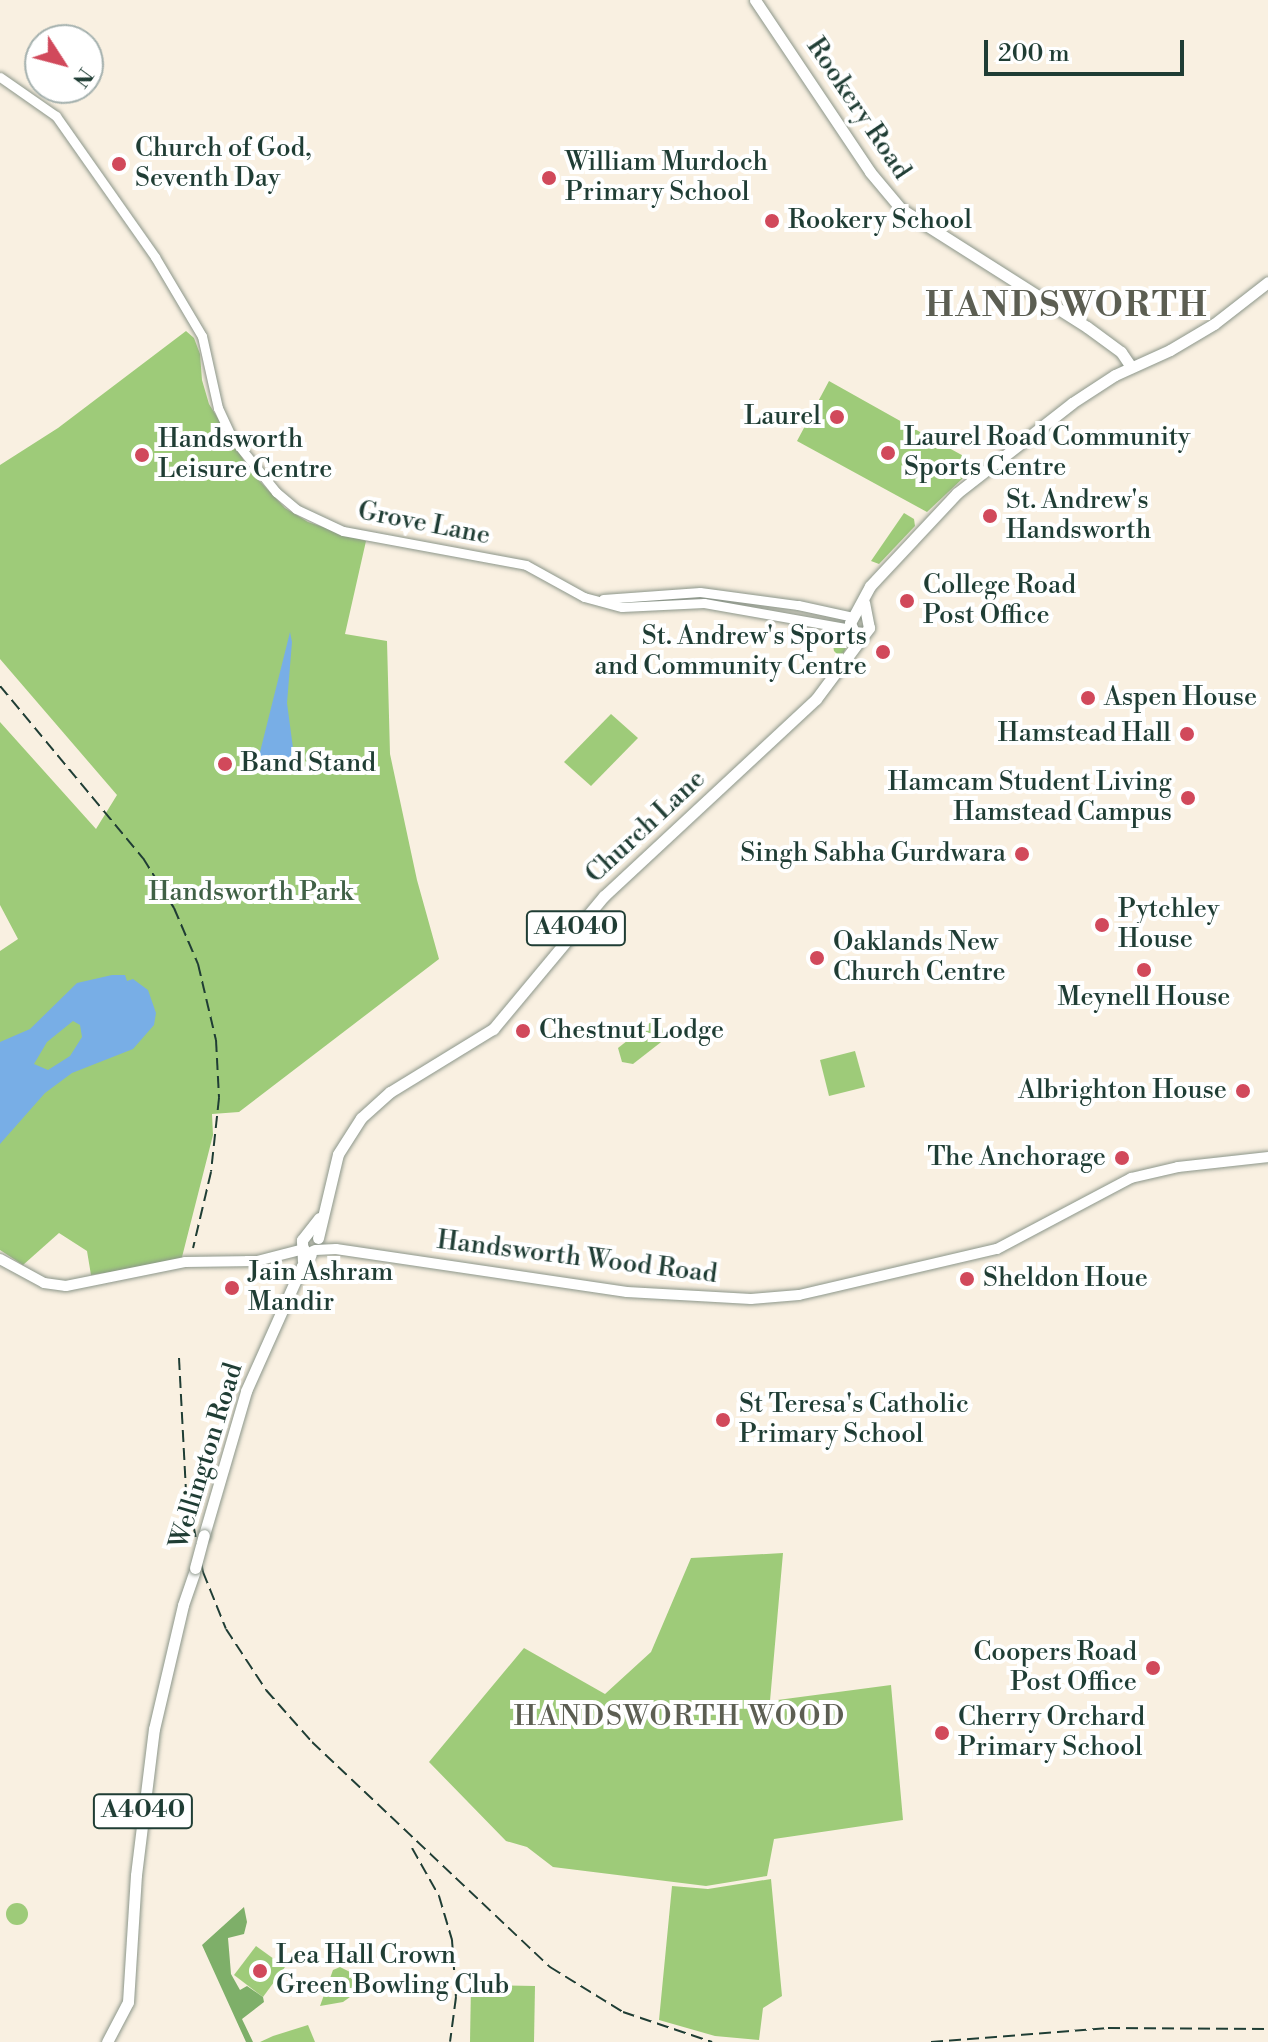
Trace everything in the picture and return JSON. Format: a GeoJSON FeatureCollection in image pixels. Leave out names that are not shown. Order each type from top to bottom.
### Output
{"type":"FeatureCollection","features":[{"type":"Feature","properties":{"kind":"main road","name":"Rookery Road"},"geometry":{"type":"LineString","coordinates":[[755,0],[870,172],[901,209],[1097,333],[1121,352],[1131,367]]}},
{"type":"Feature","properties":{"kind":"main road"},"geometry":{"type":"LineString","coordinates":[[858,624],[864,602],[879,573],[957,493],[1054,415],[1131,367],[1214,324],[1268,282]]}},
{"type":"Feature","properties":{"kind":"main road","name":"Church Lane"},"geometry":{"type":"LineString","coordinates":[[312,1243],[338,1154],[361,1118],[390,1092],[446,1061],[493,1029],[588,913],[816,699],[842,669],[854,646],[858,624]]}},
{"type":"Feature","properties":{"kind":"main road","name":"Handsworth Wood Road"},"geometry":{"type":"LineString","coordinates":[[312,1243],[627,1292],[751,1299],[783,1296],[997,1249],[1131,1178],[1178,1167],[1268,1157]]}},
{"type":"Feature","properties":{"kind":"main road"},"geometry":{"type":"LineString","coordinates":[[0,1259],[38,1280],[66,1286],[185,1262],[240,1262],[270,1257],[312,1243]]}},
{"type":"Feature","properties":{"kind":"main road","name":"Wellington Road"},"geometry":{"type":"LineString","coordinates":[[107,2042],[128,2002],[136,1875],[152,1741],[180,1623],[246,1391],[312,1243]]}},
{"type":"Feature","properties":{"kind":"street","name":"Grove Lane"},"geometry":{"type":"LineString","coordinates":[[0,77],[56,116],[155,257],[202,336],[224,422],[250,461],[282,498],[328,526],[387,541],[526,565],[572,592],[622,607],[704,603],[858,624]]}},
{"type":"Feature","properties":{"kind":"green space","name":"Handsworth Park"},"geometry":{"type":"Polygon","coordinates":[[[186,331],[194,338],[200,354],[202,380],[209,404],[251,472],[285,508],[308,522],[366,541],[345,634],[387,641],[390,754],[417,880],[439,959],[239,1112],[212,1114],[213,1135],[181,1261],[91,1275],[87,1251],[59,1233],[23,1265],[0,1250],[0,951],[18,939],[0,905],[0,722],[96,829],[117,795],[0,659],[0,465],[58,428],[186,331]]]}},
{"type":"Feature","properties":{"kind":"green space","name":"Laurel Road Community Sports Centre"},"geometry":{"type":"Polygon","coordinates":[[[829,381],[978,464],[927,512],[797,441],[829,381]]]}},
{"type":"Feature","properties":{"kind":"green space"},"geometry":{"type":"Polygon","coordinates":[[[904,513],[914,519],[915,526],[879,564],[871,561],[904,513]]]}},
{"type":"Feature","properties":{"kind":"green space"},"geometry":{"type":"Polygon","coordinates":[[[838,633],[846,638],[848,644],[841,658],[834,651],[832,639],[838,633]]]}},
{"type":"Feature","properties":{"kind":"green space"},"geometry":{"type":"Polygon","coordinates":[[[611,714],[638,738],[591,786],[564,762],[611,714]]]}},
{"type":"Feature","properties":{"kind":"green space"},"geometry":{"type":"Polygon","coordinates":[[[651,1022],[661,1023],[665,1039],[633,1064],[622,1062],[618,1048],[651,1022]]]}},
{"type":"Feature","properties":{"kind":"green space"},"geometry":{"type":"Polygon","coordinates":[[[855,1051],[865,1087],[829,1096],[820,1060],[855,1051]]]}},
{"type":"Feature","properties":{"kind":"green space"},"geometry":{"type":"Polygon","coordinates":[[[783,1553],[770,1701],[891,1685],[903,1820],[774,1839],[767,1876],[706,1886],[553,1867],[527,1847],[506,1841],[429,1762],[524,1648],[605,1694],[651,1652],[691,1558],[783,1553]]]}},
{"type":"Feature","properties":{"kind":"green space"},"geometry":{"type":"Polygon","coordinates":[[[771,1879],[782,1996],[763,2008],[759,2040],[715,2036],[659,2020],[672,1886],[708,1889],[771,1879]]]}},
{"type":"Feature","properties":{"kind":"green space"},"geometry":{"type":"Polygon","coordinates":[[[17,1903],[25,1906],[28,1914],[25,1922],[17,1925],[9,1922],[6,1914],[9,1906],[17,1903]]]}},
{"type":"Feature","properties":{"kind":"green space"},"geometry":{"type":"Polygon","coordinates":[[[244,1907],[247,1922],[244,1934],[228,1938],[231,1974],[240,1990],[247,1986],[263,1997],[264,2002],[242,2019],[253,2042],[246,2042],[202,1945],[244,1907]]]}},
{"type":"Feature","properties":{"kind":"green space","name":"Lea Hall Crown Green Bowling Club"},"geometry":{"type":"Polygon","coordinates":[[[256,1946],[285,1967],[263,1997],[234,1975],[256,1946]]]}},
{"type":"Feature","properties":{"kind":"green space"},"geometry":{"type":"Polygon","coordinates":[[[340,1967],[354,1974],[350,1997],[343,2002],[320,2006],[333,1970],[340,1967]]]}},
{"type":"Feature","properties":{"kind":"green space"},"geometry":{"type":"Polygon","coordinates":[[[471,1985],[535,1986],[534,2042],[470,2042],[471,1985]]]}},
{"type":"Feature","properties":{"kind":"green space"},"geometry":{"type":"Polygon","coordinates":[[[308,2025],[315,2042],[260,2042],[273,2036],[308,2025]]]}},
{"type":"Feature","properties":{"kind":"water"},"geometry":{"type":"Polygon","coordinates":[[[290,632],[292,642],[287,703],[293,748],[288,765],[280,771],[260,764],[259,756],[290,632]]]}},
{"type":"Feature","properties":{"kind":"water"},"geometry":{"type":"Polygon","coordinates":[[[112,975],[125,975],[127,981],[133,979],[148,990],[156,1013],[154,1025],[133,1049],[72,1073],[45,1093],[0,1144],[0,1042],[30,1029],[77,983],[112,975]],[[73,1021],[47,1042],[34,1064],[48,1070],[70,1056],[82,1037],[80,1025],[73,1021]]]}},
{"type":"Feature","properties":{"kind":"railway"},"geometry":{"type":"LineString","coordinates":[[0,686],[143,858],[174,908],[198,964],[216,1040],[219,1098],[211,1172],[193,1248]]}},
{"type":"Feature","properties":{"kind":"railway"},"geometry":{"type":"LineString","coordinates":[[179,1358],[186,1490],[203,1572],[226,1629],[266,1690],[312,1742],[550,1967],[623,2012],[712,2042]]}},
{"type":"Feature","properties":{"kind":"railway"},"geometry":{"type":"LineString","coordinates":[[412,1848],[439,1896],[452,1940],[456,1997],[450,2042]]}},
{"type":"Feature","properties":{"kind":"railway"},"geometry":{"type":"LineString","coordinates":[[931,2042],[1108,2028],[1268,2029]]}},
{"type":"Feature","properties":{"kind":"place","name":"Church of God, Seventh Day"},"geometry":{"type":"Point","coordinates":[119,164]}},
{"type":"Feature","properties":{"kind":"place","name":"William Murdoch Primary School"},"geometry":{"type":"Point","coordinates":[549,178]}},
{"type":"Feature","properties":{"kind":"place","name":"Rookery School"},"geometry":{"type":"Point","coordinates":[772,221]}},
{"type":"Feature","properties":{"kind":"place","name":"Laurel"},"geometry":{"type":"Point","coordinates":[837,417]}},
{"type":"Feature","properties":{"kind":"place","name":"Laurel Road Community Sports Centre"},"geometry":{"type":"Point","coordinates":[888,453]}},
{"type":"Feature","properties":{"kind":"place","name":"Handsworth Leisure Centre"},"geometry":{"type":"Point","coordinates":[142,455]}},
{"type":"Feature","properties":{"kind":"place","name":"St. Andrew's Handsworth"},"geometry":{"type":"Point","coordinates":[990,516]}},
{"type":"Feature","properties":{"kind":"place","name":"College Road Post Office"},"geometry":{"type":"Point","coordinates":[907,601]}},
{"type":"Feature","properties":{"kind":"place","name":"St. Andrew's Sports and Community Centre"},"geometry":{"type":"Point","coordinates":[883,652]}},
{"type":"Feature","properties":{"kind":"place","name":"Aspen House"},"geometry":{"type":"Point","coordinates":[1088,698]}},
{"type":"Feature","properties":{"kind":"place","name":"Hamstead Hall"},"geometry":{"type":"Point","coordinates":[1187,734]}},
{"type":"Feature","properties":{"kind":"place","name":"Band Stand"},"geometry":{"type":"Point","coordinates":[225,764]}},
{"type":"Feature","properties":{"kind":"place","name":"Hamcam Student Living Hamstead Campus"},"geometry":{"type":"Point","coordinates":[1188,798]}},
{"type":"Feature","properties":{"kind":"place","name":"Singh Sabha Gurdwara"},"geometry":{"type":"Point","coordinates":[1022,854]}},
{"type":"Feature","properties":{"kind":"place","name":"Pytchley House"},"geometry":{"type":"Point","coordinates":[1102,925]}},
{"type":"Feature","properties":{"kind":"place","name":"Oaklands New Church Centre"},"geometry":{"type":"Point","coordinates":[817,958]}},
{"type":"Feature","properties":{"kind":"place","name":"Meynell House"},"geometry":{"type":"Point","coordinates":[1144,970]}},
{"type":"Feature","properties":{"kind":"place","name":"Chestnut Lodge"},"geometry":{"type":"Point","coordinates":[523,1031]}},
{"type":"Feature","properties":{"kind":"place","name":"Albrighton House"},"geometry":{"type":"Point","coordinates":[1243,1091]}},
{"type":"Feature","properties":{"kind":"place","name":"The Anchorage"},"geometry":{"type":"Point","coordinates":[1122,1158]}},
{"type":"Feature","properties":{"kind":"place","name":"Sheldon Houe"},"geometry":{"type":"Point","coordinates":[967,1279]}},
{"type":"Feature","properties":{"kind":"place","name":"Jain Ashram Mandir"},"geometry":{"type":"Point","coordinates":[232,1288]}},
{"type":"Feature","properties":{"kind":"place","name":"St Teresa's Catholic Primary School"},"geometry":{"type":"Point","coordinates":[723,1420]}},
{"type":"Feature","properties":{"kind":"place","name":"Coopers Road Post Office"},"geometry":{"type":"Point","coordinates":[1153,1668]}},
{"type":"Feature","properties":{"kind":"place","name":"Cherry Orchard Primary School"},"geometry":{"type":"Point","coordinates":[942,1733]}},
{"type":"Feature","properties":{"kind":"place","name":"Lea Hall Crown Green Bowling Club"},"geometry":{"type":"Point","coordinates":[260,1971]}},
{"type":"Feature","properties":{"kind":"district","name":"HANDSWORTH"},"geometry":{"type":"Point","coordinates":[1067,307]}},
{"type":"Feature","properties":{"kind":"district","name":"HANDSWORTH WOOD"},"geometry":{"type":"Point","coordinates":[680,1717]}}]}
